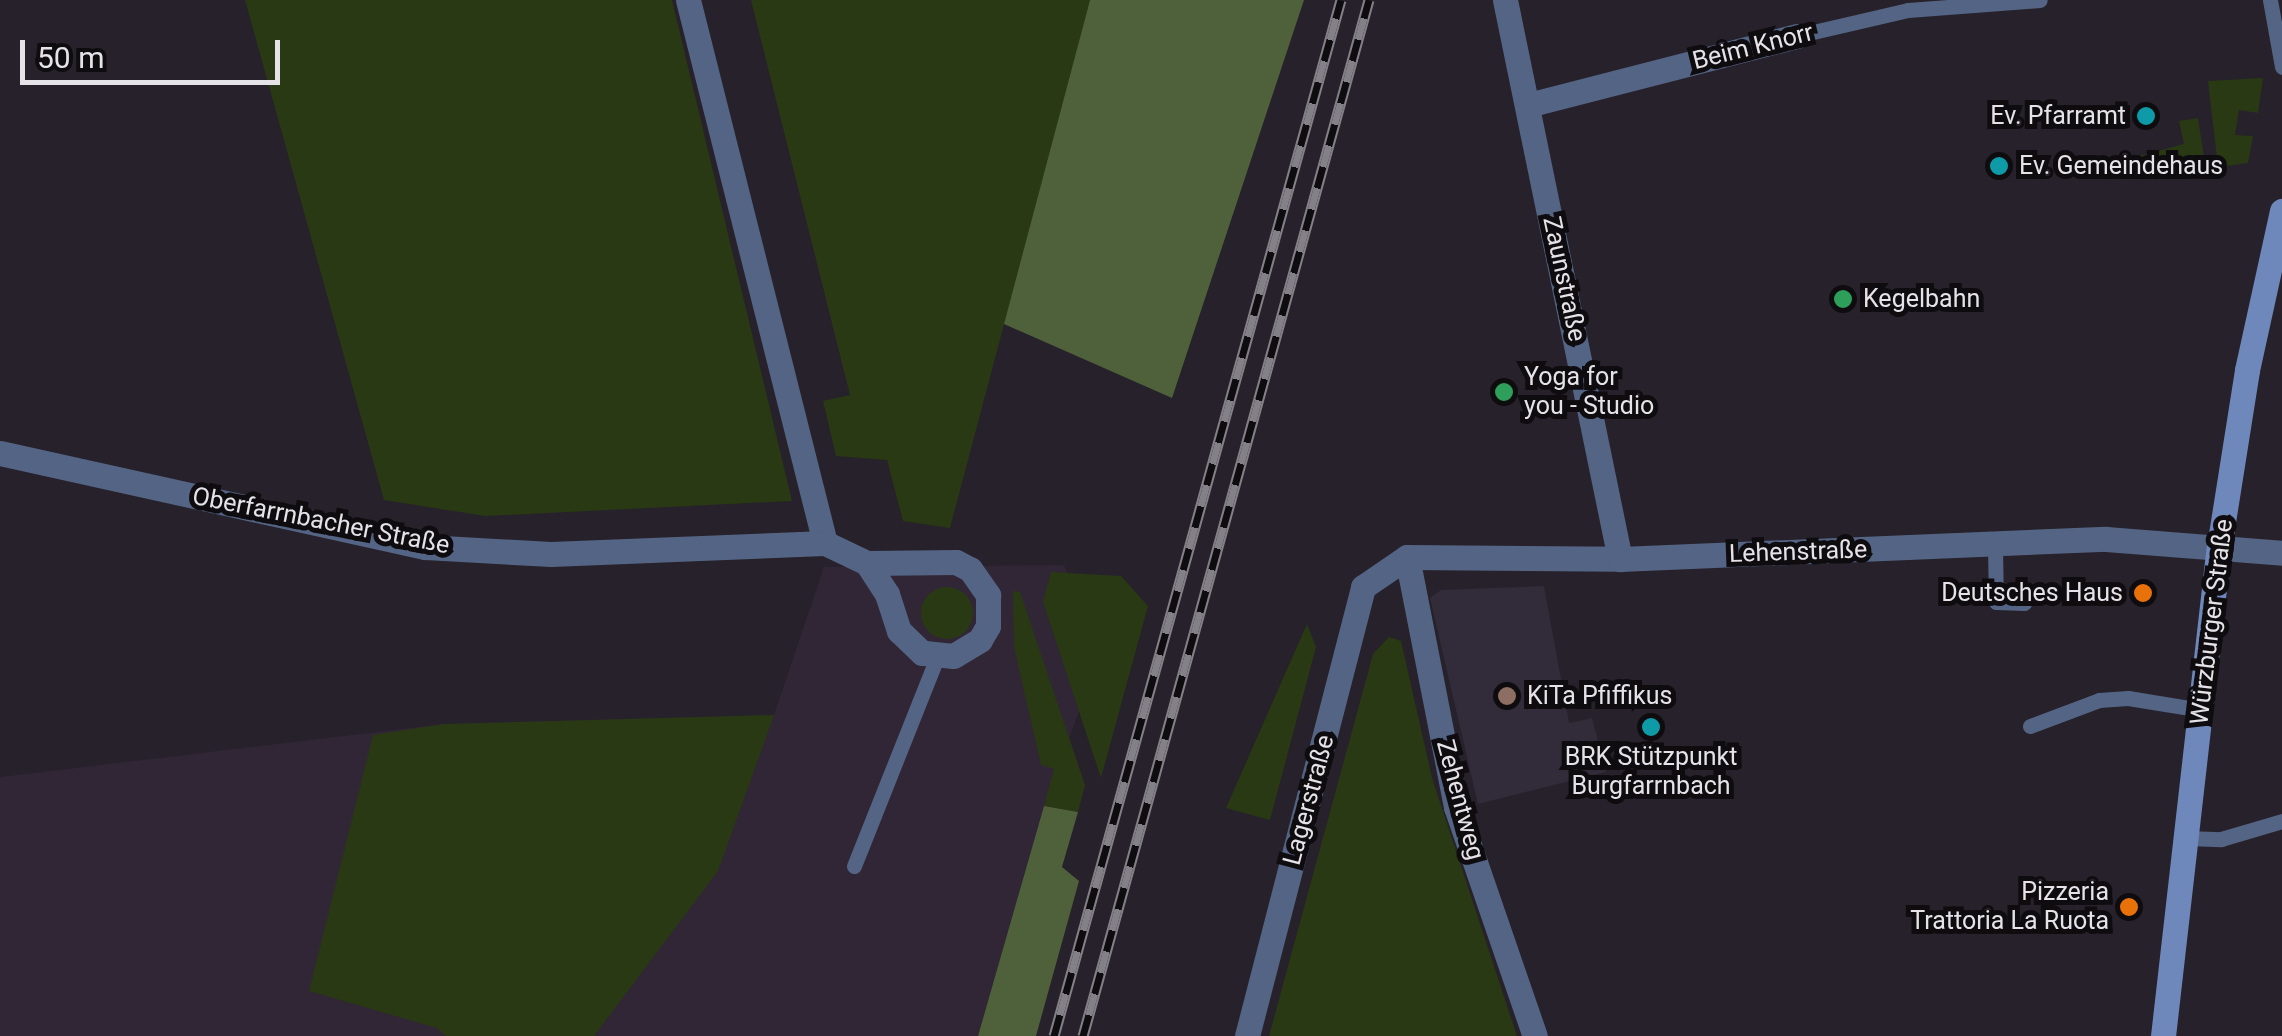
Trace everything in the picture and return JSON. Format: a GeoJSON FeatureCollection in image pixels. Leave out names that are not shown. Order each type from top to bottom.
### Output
{"type":"FeatureCollection","features":[{"type":"Feature","properties":{"kind":"street"},"geometry":{"type":"LineString","coordinates":[[688,0],[826,543]]}},
{"type":"Feature","properties":{"kind":"street","name":"Zaunstraße"},"geometry":{"type":"LineString","coordinates":[[1505,0],[1620,559]]}},
{"type":"Feature","properties":{"kind":"street","name":"Beim Knorr"},"geometry":{"type":"LineString","coordinates":[[1528,105],[1796,36]]}},
{"type":"Feature","properties":{"kind":"street","name":"Würzburger Straße"},"geometry":{"type":"LineString","coordinates":[[2163,1036],[2219,547],[2247,370],[2282,211]]}},
{"type":"Feature","properties":{"kind":"street","name":"Oberfarrnbacher Straße"},"geometry":{"type":"LineString","coordinates":[[0,453],[425,547],[551,554],[826,543],[867,563],[956,562],[982,581],[990,610],[980,640],[968,650],[937,657]]}},
{"type":"Feature","properties":{"kind":"street","name":"Lehenstraße"},"geometry":{"type":"LineString","coordinates":[[1380,570],[1407,557],[1620,559],[1995,547],[2106,539],[2282,553]]}},
{"type":"Feature","properties":{"kind":"street","name":"Zehentweg"},"geometry":{"type":"LineString","coordinates":[[1407,557],[1456,807],[1535,1036]]}},
{"type":"Feature","properties":{"kind":"street"},"geometry":{"type":"LineString","coordinates":[[867,563],[888,594],[900,631],[922,653],[937,657]]}},
{"type":"Feature","properties":{"kind":"street","name":"Lagerstraße"},"geometry":{"type":"LineString","coordinates":[[1246,1036],[1363,587],[1380,570]]}},
{"type":"Feature","properties":{"kind":"lane","name":"Beim Knorr"},"geometry":{"type":"LineString","coordinates":[[1796,36],[1908,10],[2040,0]]}},
{"type":"Feature","properties":{"kind":"lane"},"geometry":{"type":"LineString","coordinates":[[2270,0],[2282,67]]}},
{"type":"Feature","properties":{"kind":"lane"},"geometry":{"type":"LineString","coordinates":[[1995,547],[1996,602],[2024,603],[2028,590]]}},
{"type":"Feature","properties":{"kind":"lane"},"geometry":{"type":"LineString","coordinates":[[854,866],[937,657]]}},
{"type":"Feature","properties":{"kind":"lane"},"geometry":{"type":"LineString","coordinates":[[2030,726],[2099,700],[2128,698],[2201,710]]}},
{"type":"Feature","properties":{"kind":"lane"},"geometry":{"type":"LineString","coordinates":[[2188,838],[2220,838],[2282,821]]}},
{"type":"Feature","properties":{"kind":"shaded area"},"geometry":{"type":"Polygon","coordinates":[[[1064,565],[1099,657],[1044,806],[978,1036],[0,1036],[0,777],[444,724],[774,715],[824,567],[1064,565]]]}},
{"type":"Feature","properties":{"kind":"shaded area","name":"KiTa Pfiffikus"},"geometry":{"type":"Polygon","coordinates":[[[1544,586],[1569,723],[1592,718],[1606,772],[1478,804],[1430,598],[1441,590],[1544,586]]]}},
{"type":"Feature","properties":{"kind":"green space"},"geometry":{"type":"Polygon","coordinates":[[[245,0],[672,0],[792,501],[485,516],[384,500],[245,0]]]}},
{"type":"Feature","properties":{"kind":"green space"},"geometry":{"type":"Polygon","coordinates":[[[751,0],[1090,0],[950,528],[903,521],[887,460],[836,456],[823,401],[850,395],[751,0]]]}},
{"type":"Feature","properties":{"kind":"green space"},"geometry":{"type":"Polygon","coordinates":[[[1090,0],[1304,0],[1172,398],[1004,324],[1090,0]]]}},
{"type":"Feature","properties":{"kind":"green space"},"geometry":{"type":"Polygon","coordinates":[[[2263,78],[2258,113],[2239,110],[2235,135],[2253,136],[2248,163],[2218,167],[2208,81],[2263,78]]]}},
{"type":"Feature","properties":{"kind":"green space"},"geometry":{"type":"Polygon","coordinates":[[[2198,118],[2205,164],[2130,175],[2125,160],[2184,144],[2179,121],[2198,118]]]}},
{"type":"Feature","properties":{"kind":"green space"},"geometry":{"type":"Polygon","coordinates":[[[1051,572],[1121,576],[1148,606],[1101,778],[1043,602],[1051,572]]]}},
{"type":"Feature","properties":{"kind":"green space"},"geometry":{"type":"Polygon","coordinates":[[[947,587],[965,595],[973,613],[965,631],[947,639],[929,631],[921,613],[929,595],[947,587]]]}},
{"type":"Feature","properties":{"kind":"green space"},"geometry":{"type":"Polygon","coordinates":[[[1013,591],[1020,592],[1085,785],[1078,812],[1044,806],[1054,769],[1041,765],[1014,647],[1013,591]]]}},
{"type":"Feature","properties":{"kind":"green space"},"geometry":{"type":"Polygon","coordinates":[[[1307,624],[1316,647],[1270,820],[1226,808],[1307,624]]]}},
{"type":"Feature","properties":{"kind":"green space"},"geometry":{"type":"Polygon","coordinates":[[[1389,637],[1401,641],[1432,778],[1517,1036],[1269,1036],[1373,654],[1389,637]]]}},
{"type":"Feature","properties":{"kind":"green space"},"geometry":{"type":"Polygon","coordinates":[[[774,715],[718,871],[594,1036],[446,1036],[437,1028],[309,991],[373,735],[444,724],[774,715]]]}},
{"type":"Feature","properties":{"kind":"green space"},"geometry":{"type":"Polygon","coordinates":[[[1044,806],[1078,812],[1062,867],[1079,881],[1036,1036],[978,1036],[1044,806]]]}},
{"type":"Feature","properties":{"kind":"railway"},"geometry":{"type":"LineString","coordinates":[[1054,1036],[1341,0]]}},
{"type":"Feature","properties":{"kind":"railway"},"geometry":{"type":"LineString","coordinates":[[1083,1036],[1369,0]]}},
{"type":"Feature","properties":{"kind":"place","name":"Ev. Pfarramt"},"geometry":{"type":"Point","coordinates":[2146,116]}},
{"type":"Feature","properties":{"kind":"place","name":"Ev. Gemeindehaus"},"geometry":{"type":"Point","coordinates":[1999,166]}},
{"type":"Feature","properties":{"kind":"place","name":"Kegelbahn"},"geometry":{"type":"Point","coordinates":[1843,299]}},
{"type":"Feature","properties":{"kind":"place","name":"Yoga for you - Studio"},"geometry":{"type":"Point","coordinates":[1504,392]}},
{"type":"Feature","properties":{"kind":"place","name":"Deutsches Haus"},"geometry":{"type":"Point","coordinates":[2143,593]}},
{"type":"Feature","properties":{"kind":"place","name":"KiTa Pfiffikus"},"geometry":{"type":"Point","coordinates":[1507,696]}},
{"type":"Feature","properties":{"kind":"place","name":"BRK Stützpunkt Burgfarrnbach"},"geometry":{"type":"Point","coordinates":[1651,727]}},
{"type":"Feature","properties":{"kind":"place","name":"Pizzeria Trattoria La Ruota"},"geometry":{"type":"Point","coordinates":[2129,907]}}]}
